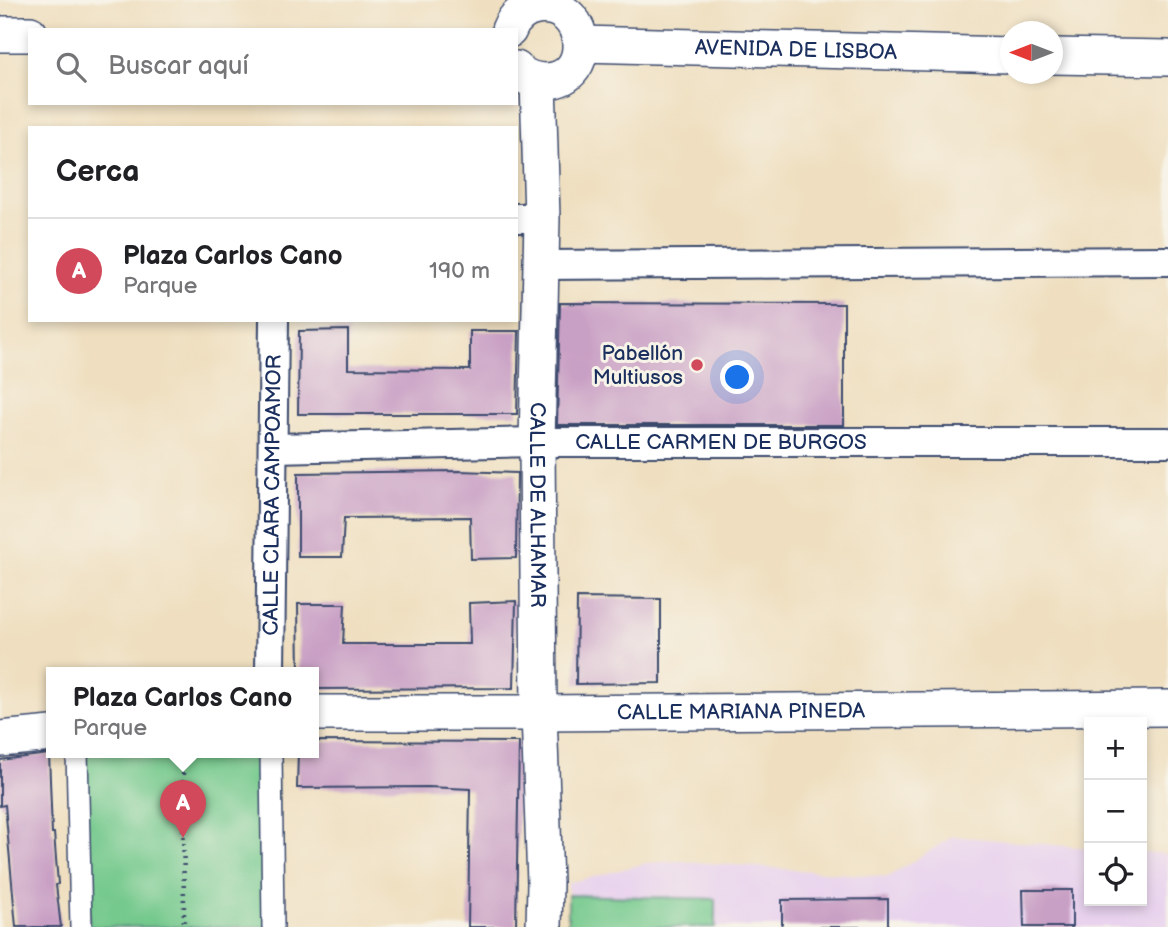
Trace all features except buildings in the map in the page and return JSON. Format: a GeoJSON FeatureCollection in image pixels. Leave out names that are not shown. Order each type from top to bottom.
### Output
{"type":"FeatureCollection","features":[{"type":"Feature","properties":{"kind":"street"},"geometry":{"type":"LineString","coordinates":[[520,13],[540,6],[564,12],[573,20],[581,44],[579,57],[563,76],[551,81],[527,75]]}},
{"type":"Feature","properties":{"kind":"street"},"geometry":{"type":"LineString","coordinates":[[0,33],[28,34]]}},
{"type":"Feature","properties":{"kind":"street","name":"AVENIDA DE LISBOA"},"geometry":{"type":"LineString","coordinates":[[581,44],[1000,55]]}},
{"type":"Feature","properties":{"kind":"street"},"geometry":{"type":"LineString","coordinates":[[1063,56],[1168,58]]}},
{"type":"Feature","properties":{"kind":"street","name":"CALLE DE ALHAMAR"},"geometry":{"type":"LineString","coordinates":[[527,75],[529,218],[540,265],[537,442],[544,927]]}},
{"type":"Feature","properties":{"kind":"street"},"geometry":{"type":"LineString","coordinates":[[540,265],[1168,261]]}},
{"type":"Feature","properties":{"kind":"street","name":"CALLE CLARA CAMPOAMOR"},"geometry":{"type":"LineString","coordinates":[[271,667],[274,322]]}},
{"type":"Feature","properties":{"kind":"street","name":"CALLE CARMEN DE BURGOS"},"geometry":{"type":"LineString","coordinates":[[273,448],[537,442],[1168,442]]}},
{"type":"Feature","properties":{"kind":"street","name":"CALLE MARIANA PINEDA"},"geometry":{"type":"LineString","coordinates":[[319,713],[1168,708]]}},
{"type":"Feature","properties":{"kind":"street"},"geometry":{"type":"LineString","coordinates":[[0,738],[46,734]]}},
{"type":"Feature","properties":{"kind":"street"},"geometry":{"type":"LineString","coordinates":[[77,758],[81,927]]}},
{"type":"Feature","properties":{"kind":"street"},"geometry":{"type":"LineString","coordinates":[[271,758],[273,927]]}},
{"type":"Feature","properties":{"kind":"path"},"geometry":{"type":"LineString","coordinates":[[183,758],[184,927]]}},
{"type":"Feature","properties":{"kind":"shaded area"},"geometry":{"type":"Polygon","coordinates":[[[953,836],[1084,848],[1084,906],[1147,906],[1147,852],[1168,854],[1168,927],[568,927],[568,883],[647,863],[680,861],[888,877],[953,836]]]}},
{"type":"Feature","properties":{"kind":"green space"},"geometry":{"type":"Polygon","coordinates":[[[84,758],[276,758],[281,927],[89,927],[84,758]]]}},
{"type":"Feature","properties":{"kind":"green space"},"geometry":{"type":"Polygon","coordinates":[[[568,895],[715,899],[715,927],[568,927],[568,895]]]}},
{"type":"Feature","properties":{"kind":"place","name":"Pabellón Multiusos"},"geometry":{"type":"Point","coordinates":[697,365]}},
{"type":"Feature","properties":{"kind":"place","name":"Plaza Carlos Cano"},"geometry":{"type":"Point","coordinates":[183,838]}}]}
